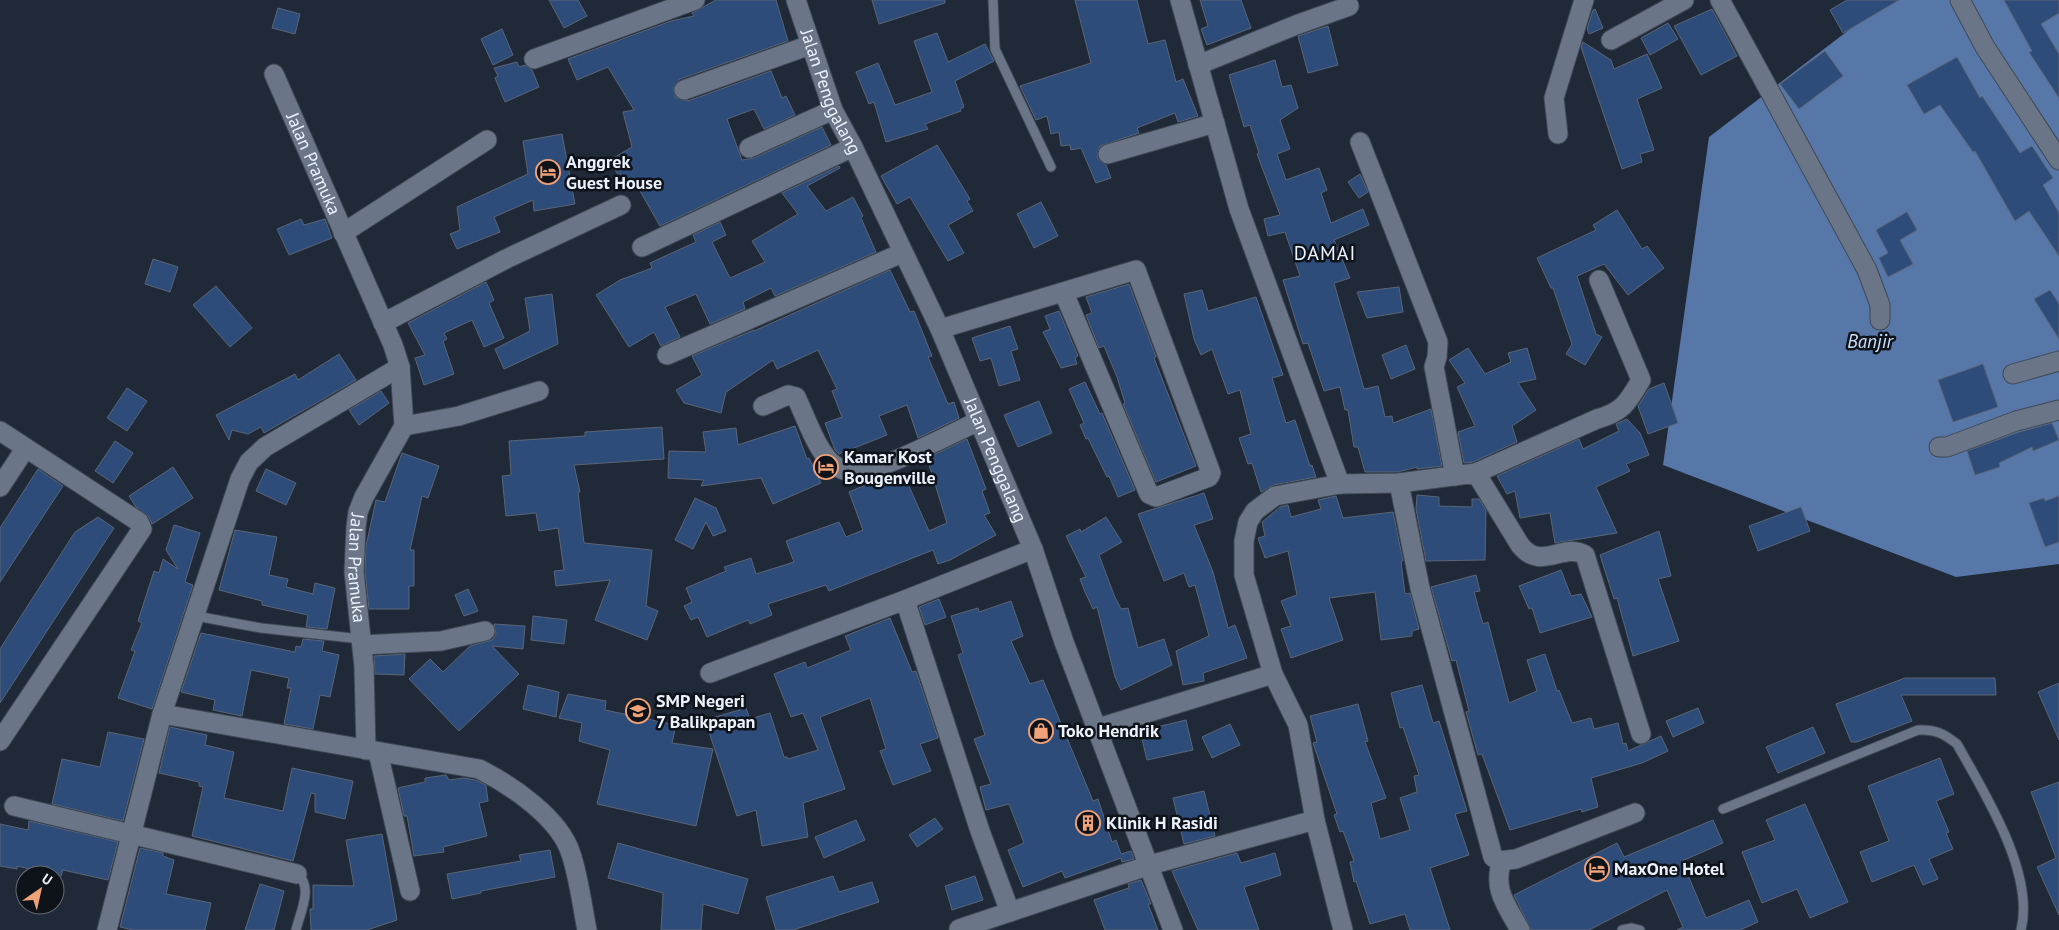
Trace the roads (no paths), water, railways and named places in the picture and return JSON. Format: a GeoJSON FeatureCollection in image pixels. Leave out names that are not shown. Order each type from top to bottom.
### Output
{"type":"FeatureCollection","features":[{"type":"Feature","properties":{"kind":"street"},"geometry":{"type":"LineString","coordinates":[[534,59],[695,0]]}},
{"type":"Feature","properties":{"kind":"street","name":"Jalan Penggalang"},"geometry":{"type":"LineString","coordinates":[[796,0],[833,110],[940,329],[1033,549],[1064,642],[1173,930]]}},
{"type":"Feature","properties":{"kind":"street"},"geometry":{"type":"LineString","coordinates":[[1180,0],[1239,210],[1340,484]]}},
{"type":"Feature","properties":{"kind":"street"},"geometry":{"type":"LineString","coordinates":[[1558,134],[1554,98],[1584,0]]}},
{"type":"Feature","properties":{"kind":"street"},"geometry":{"type":"LineString","coordinates":[[1611,40],[1684,0]]}},
{"type":"Feature","properties":{"kind":"street"},"geometry":{"type":"LineString","coordinates":[[1720,0],[1867,270],[1880,305],[1880,320]]}},
{"type":"Feature","properties":{"kind":"street"},"geometry":{"type":"LineString","coordinates":[[1960,0],[1985,46],[2059,160]]}},
{"type":"Feature","properties":{"kind":"street"},"geometry":{"type":"LineString","coordinates":[[1198,65],[1296,25],[1349,6]]}},
{"type":"Feature","properties":{"kind":"street"},"geometry":{"type":"LineString","coordinates":[[684,90],[810,45]]}},
{"type":"Feature","properties":{"kind":"street","name":"Jalan Pramuka"},"geometry":{"type":"LineString","coordinates":[[274,74],[383,323],[400,368],[404,426],[364,497],[358,512],[354,572],[372,751],[410,891]]}},
{"type":"Feature","properties":{"kind":"street"},"geometry":{"type":"LineString","coordinates":[[750,148],[833,110]]}},
{"type":"Feature","properties":{"kind":"street"},"geometry":{"type":"LineString","coordinates":[[1108,154],[1215,123]]}},
{"type":"Feature","properties":{"kind":"street"},"geometry":{"type":"LineString","coordinates":[[343,233],[487,140]]}},
{"type":"Feature","properties":{"kind":"street"},"geometry":{"type":"LineString","coordinates":[[1360,142],[1438,342],[1434,367],[1454,476]]}},
{"type":"Feature","properties":{"kind":"street"},"geometry":{"type":"LineString","coordinates":[[642,247],[853,148]]}},
{"type":"Feature","properties":{"kind":"street"},"geometry":{"type":"LineString","coordinates":[[383,323],[506,259],[622,205]]}},
{"type":"Feature","properties":{"kind":"street"},"geometry":{"type":"LineString","coordinates":[[667,355],[902,253]]}},
{"type":"Feature","properties":{"kind":"street"},"geometry":{"type":"LineString","coordinates":[[940,329],[1064,294],[1136,270],[1211,473],[1209,477],[1156,497],[1149,494],[1064,294]]}},
{"type":"Feature","properties":{"kind":"street"},"geometry":{"type":"LineString","coordinates":[[1343,930],[1314,820],[1298,725],[1274,674],[1244,576],[1244,540],[1248,522],[1255,511],[1275,496],[1340,484],[1399,483],[1476,473],[1597,419],[1614,414],[1627,404],[1641,380],[1599,280]]}},
{"type":"Feature","properties":{"kind":"street"},"geometry":{"type":"LineString","coordinates":[[2013,374],[2059,361]]}},
{"type":"Feature","properties":{"kind":"street"},"geometry":{"type":"LineString","coordinates":[[107,930],[162,714],[240,479],[249,462],[265,447],[400,368]]}},
{"type":"Feature","properties":{"kind":"street"},"geometry":{"type":"LineString","coordinates":[[404,426],[459,416],[539,391]]}},
{"type":"Feature","properties":{"kind":"street"},"geometry":{"type":"LineString","coordinates":[[763,406],[788,395],[796,397],[822,452],[832,463],[854,472],[870,469],[979,422]]}},
{"type":"Feature","properties":{"kind":"street"},"geometry":{"type":"LineString","coordinates":[[1940,447],[1947,447],[2016,421],[2059,410]]}},
{"type":"Feature","properties":{"kind":"street"},"geometry":{"type":"LineString","coordinates":[[0,431],[139,522],[142,530],[0,741]]}},
{"type":"Feature","properties":{"kind":"street"},"geometry":{"type":"LineString","coordinates":[[0,487],[25,449]]}},
{"type":"Feature","properties":{"kind":"street"},"geometry":{"type":"LineString","coordinates":[[1476,473],[1520,545],[1529,554],[1545,557],[1573,552],[1585,555],[1641,734]]}},
{"type":"Feature","properties":{"kind":"street"},"geometry":{"type":"LineString","coordinates":[[1399,483],[1420,588],[1493,857],[1502,861],[1516,859],[1635,813]]}},
{"type":"Feature","properties":{"kind":"street"},"geometry":{"type":"LineString","coordinates":[[710,673],[905,600],[1033,549]]}},
{"type":"Feature","properties":{"kind":"street"},"geometry":{"type":"LineString","coordinates":[[905,600],[980,831],[1010,912]]}},
{"type":"Feature","properties":{"kind":"street"},"geometry":{"type":"LineString","coordinates":[[361,642],[441,641],[485,630]]}},
{"type":"Feature","properties":{"kind":"street"},"geometry":{"type":"LineString","coordinates":[[1098,728],[1274,674]]}},
{"type":"Feature","properties":{"kind":"street"},"geometry":{"type":"LineString","coordinates":[[162,714],[479,769],[500,780],[537,808],[557,829],[571,852],[587,930]]}},
{"type":"Feature","properties":{"kind":"street"},"geometry":{"type":"LineString","coordinates":[[14,806],[296,874]]}},
{"type":"Feature","properties":{"kind":"street"},"geometry":{"type":"LineString","coordinates":[[959,929],[1150,865],[1314,820]]}},
{"type":"Feature","properties":{"kind":"street"},"geometry":{"type":"LineString","coordinates":[[1502,861],[1498,872],[1498,888],[1520,930]]}},
{"type":"Feature","properties":{"kind":"lane"},"geometry":{"type":"LineString","coordinates":[[993,0],[996,49],[1051,167]]}},
{"type":"Feature","properties":{"kind":"lane"},"geometry":{"type":"LineString","coordinates":[[196,616],[261,628],[361,642]]}},
{"type":"Feature","properties":{"kind":"lane"},"geometry":{"type":"LineString","coordinates":[[1723,809],[1918,730],[1933,730],[1943,734],[1957,744],[2016,861],[2024,901],[2021,930]]}},
{"type":"Feature","properties":{"kind":"lane"},"geometry":{"type":"LineString","coordinates":[[296,874],[304,879],[306,887],[296,930]]}},
{"type":"Feature","properties":{"kind":"lane"},"geometry":{"type":"LineString","coordinates":[[1622,930],[1640,930]]}},
{"type":"Feature","properties":{"kind":"water","name":"Banjir"},"geometry":{"type":"Polygon","coordinates":[[[1888,0],[2059,0],[2059,564],[1956,577],[1663,465],[1709,137],[1888,0]]]}},
{"type":"Feature","properties":{"kind":"place","name":"Anggrek Guest House"},"geometry":{"type":"Point","coordinates":[548,172]}},
{"type":"Feature","properties":{"kind":"place","name":"Kamar Kost Bougenville"},"geometry":{"type":"Point","coordinates":[826,467]}},
{"type":"Feature","properties":{"kind":"place","name":"SMP Negeri 7 Balikpapan"},"geometry":{"type":"Point","coordinates":[638,711]}},
{"type":"Feature","properties":{"kind":"place","name":"Toko Hendrik"},"geometry":{"type":"Point","coordinates":[1041,731]}},
{"type":"Feature","properties":{"kind":"place","name":"Klinik H Rasidi"},"geometry":{"type":"Point","coordinates":[1088,823]}},
{"type":"Feature","properties":{"kind":"place","name":"MaxOne Hotel"},"geometry":{"type":"Point","coordinates":[1597,869]}},
{"type":"Feature","properties":{"kind":"district","name":"DAMAI"},"geometry":{"type":"Point","coordinates":[1325,253]}}]}
